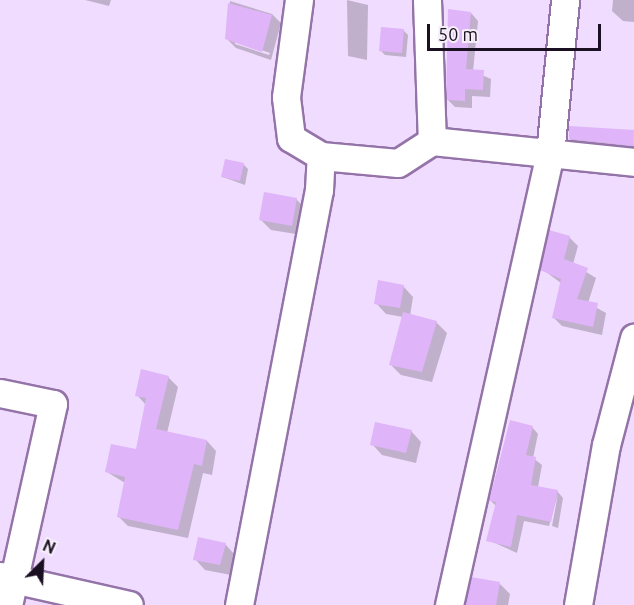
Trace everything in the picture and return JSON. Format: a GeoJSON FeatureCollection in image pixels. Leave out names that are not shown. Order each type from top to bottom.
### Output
{"type":"FeatureCollection","features":[{"type":"Feature","properties":{"kind":"street"},"geometry":{"type":"LineString","coordinates":[[299,0],[286,97],[291,138],[321,156],[398,163],[432,141],[634,162]]}},
{"type":"Feature","properties":{"kind":"street"},"geometry":{"type":"LineString","coordinates":[[427,0],[432,141]]}},
{"type":"Feature","properties":{"kind":"street"},"geometry":{"type":"LineString","coordinates":[[449,605],[550,154],[565,0]]}},
{"type":"Feature","properties":{"kind":"street"},"geometry":{"type":"LineString","coordinates":[[239,605],[319,190],[321,156]]}},
{"type":"Feature","properties":{"kind":"street"},"geometry":{"type":"LineString","coordinates":[[578,605],[606,445],[634,338]]}},
{"type":"Feature","properties":{"kind":"street"},"geometry":{"type":"LineString","coordinates":[[0,393],[53,404],[7,577],[8,605]]}},
{"type":"Feature","properties":{"kind":"street"},"geometry":{"type":"LineString","coordinates":[[7,577],[129,605]]}},
{"type":"Feature","properties":{"kind":"building"},"geometry":{"type":"Polygon","coordinates":[[[228,3],[272,15],[262,52],[225,39],[228,3]]]}},
{"type":"Feature","properties":{"kind":"building"},"geometry":{"type":"Polygon","coordinates":[[[448,9],[471,12],[466,69],[484,70],[483,90],[465,89],[465,101],[446,100],[448,9]]]}},
{"type":"Feature","properties":{"kind":"building"},"geometry":{"type":"Polygon","coordinates":[[[381,27],[404,29],[402,53],[379,51],[381,27]]]}},
{"type":"Feature","properties":{"kind":"building"},"geometry":{"type":"Polygon","coordinates":[[[569,126],[634,130],[633,146],[569,139],[569,126]]]}},
{"type":"Feature","properties":{"kind":"building"},"geometry":{"type":"Polygon","coordinates":[[[225,159],[244,163],[240,181],[221,177],[225,159]]]}},
{"type":"Feature","properties":{"kind":"building"},"geometry":{"type":"Polygon","coordinates":[[[264,192],[297,198],[292,226],[259,220],[264,192]]]}},
{"type":"Feature","properties":{"kind":"building"},"geometry":{"type":"Polygon","coordinates":[[[549,230],[570,236],[564,259],[588,268],[577,299],[598,303],[593,327],[552,318],[561,279],[540,270],[549,230]]]}},
{"type":"Feature","properties":{"kind":"building"},"geometry":{"type":"Polygon","coordinates":[[[378,280],[404,285],[400,308],[374,304],[378,280]]]}},
{"type":"Feature","properties":{"kind":"building"},"geometry":{"type":"Polygon","coordinates":[[[403,312],[437,321],[422,372],[389,365],[403,312]]]}},
{"type":"Feature","properties":{"kind":"building"},"geometry":{"type":"Polygon","coordinates":[[[141,369],[169,376],[156,429],[207,440],[202,466],[194,464],[178,530],[117,517],[125,477],[105,472],[111,444],[136,449],[146,398],[135,396],[141,369]]]}},
{"type":"Feature","properties":{"kind":"building"},"geometry":{"type":"Polygon","coordinates":[[[510,420],[533,426],[526,455],[536,457],[531,485],[558,490],[551,522],[517,515],[511,547],[486,541],[496,502],[489,501],[510,420]]]}},
{"type":"Feature","properties":{"kind":"building"},"geometry":{"type":"Polygon","coordinates":[[[375,422],[412,430],[406,453],[370,445],[375,422]]]}},
{"type":"Feature","properties":{"kind":"building"},"geometry":{"type":"Polygon","coordinates":[[[198,537],[226,543],[220,565],[193,560],[198,537]]]}},
{"type":"Feature","properties":{"kind":"building"},"geometry":{"type":"Polygon","coordinates":[[[471,577],[500,582],[496,605],[465,605],[471,577]]]}}]}
